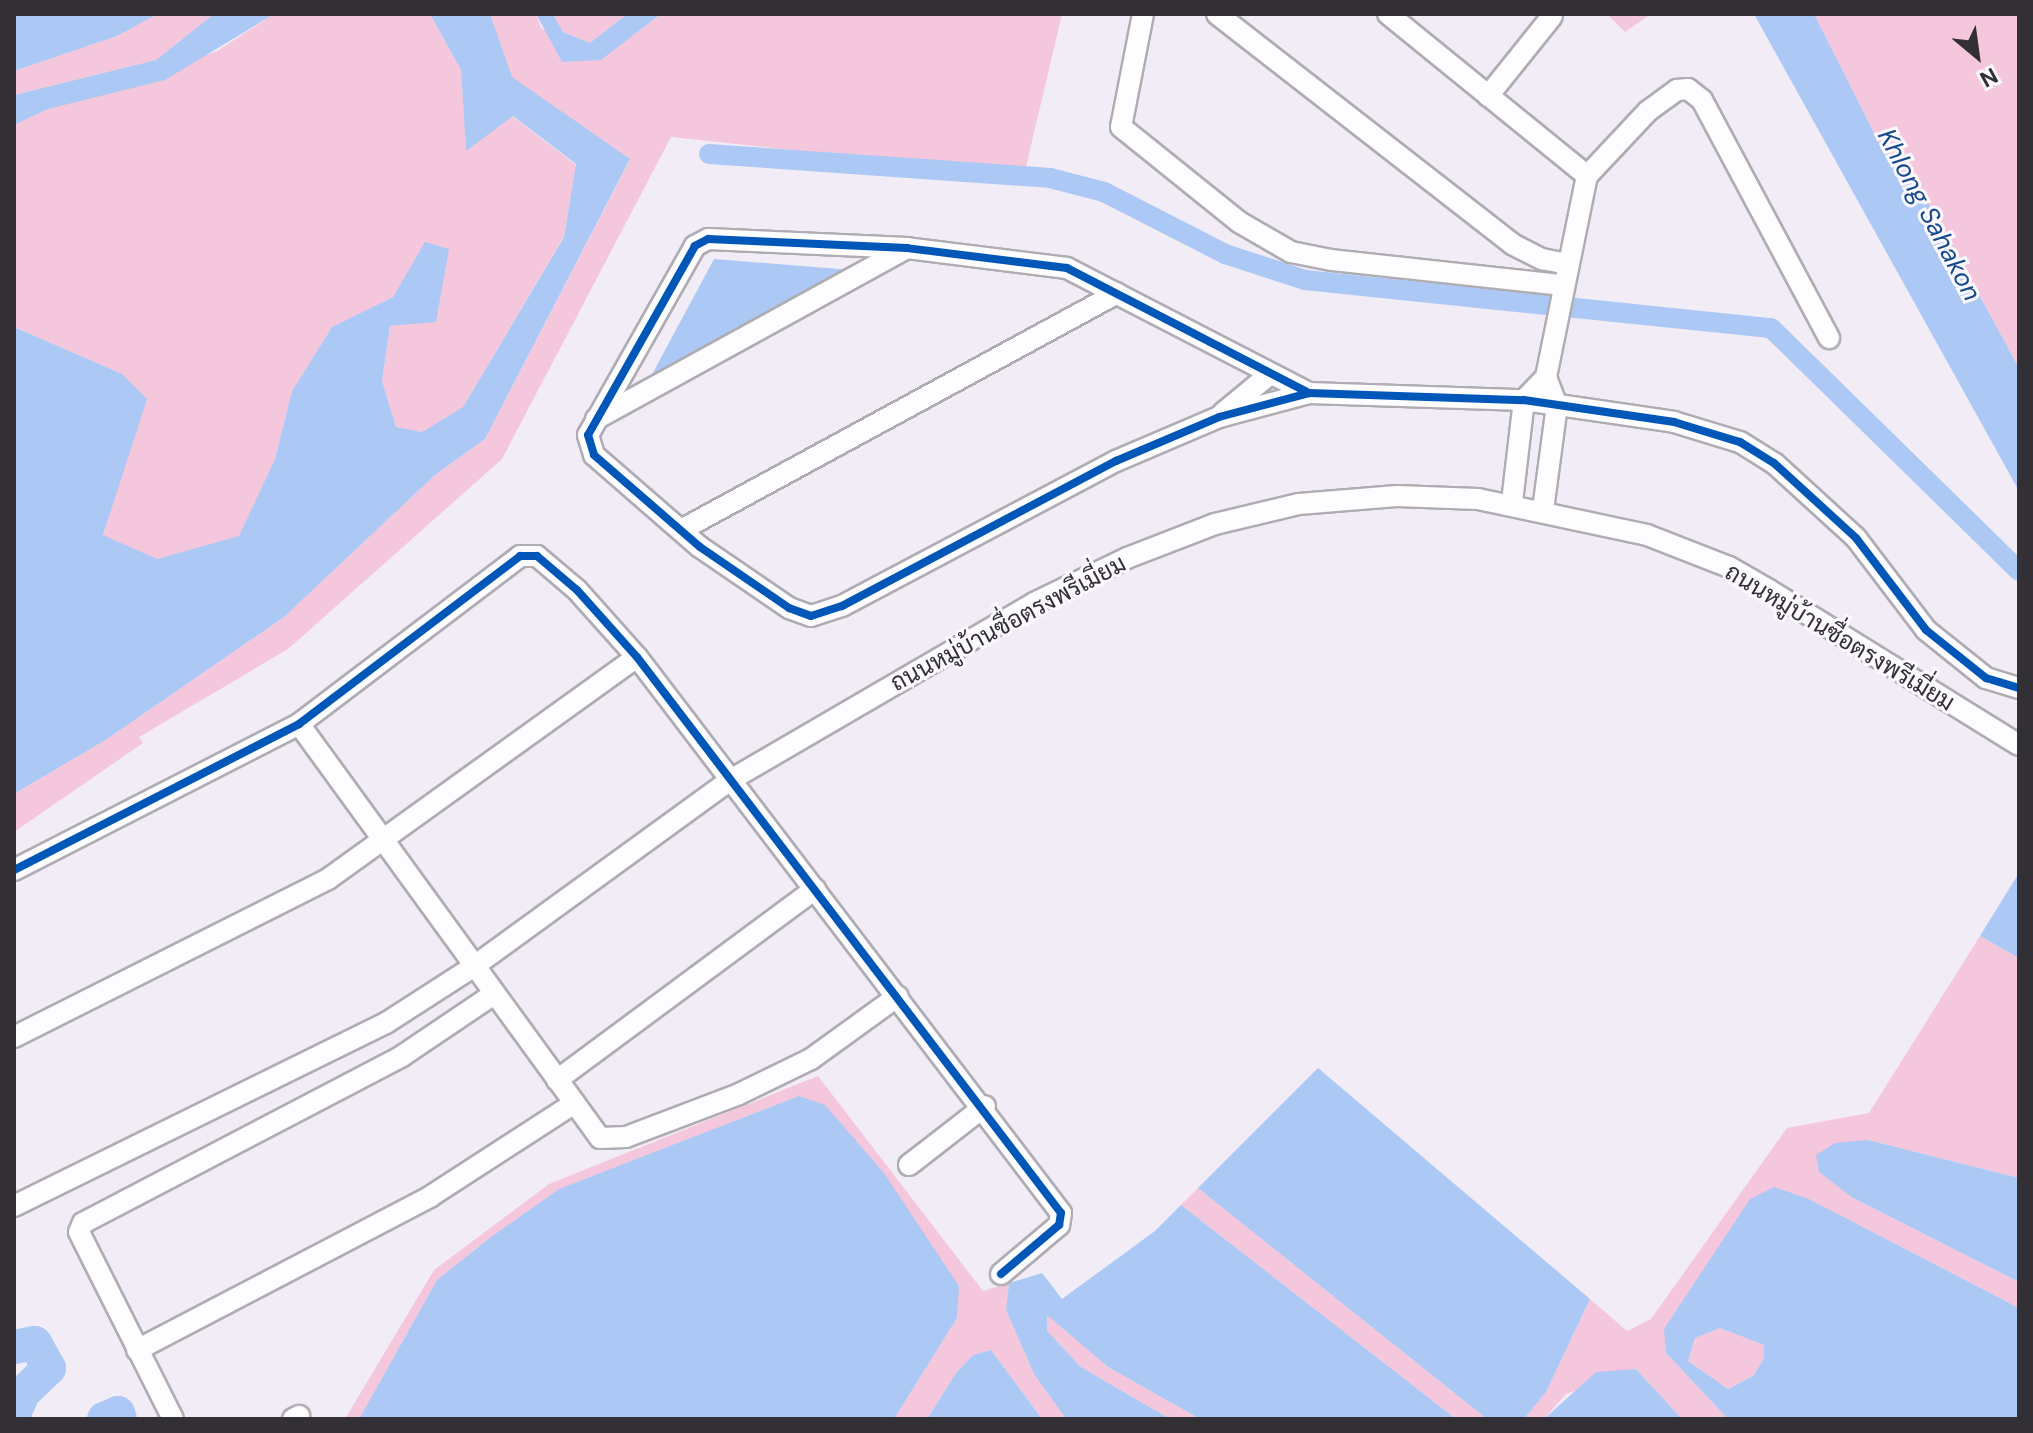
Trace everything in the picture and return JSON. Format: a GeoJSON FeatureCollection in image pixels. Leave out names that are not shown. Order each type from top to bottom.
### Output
{"type":"FeatureCollection","features":[{"type":"Feature","properties":{"kind":"street"},"geometry":{"type":"LineString","coordinates":[[1143,14],[1121,127],[1239,222],[1291,252],[1390,271],[1562,286]]}},
{"type":"Feature","properties":{"kind":"street"},"geometry":{"type":"LineString","coordinates":[[1217,14],[1526,252],[1567,264]]}},
{"type":"Feature","properties":{"kind":"street"},"geometry":{"type":"LineString","coordinates":[[1388,14],[1587,176]]}},
{"type":"Feature","properties":{"kind":"street"},"geometry":{"type":"LineString","coordinates":[[1488,96],[1552,16]]}},
{"type":"Feature","properties":{"kind":"street"},"geometry":{"type":"LineString","coordinates":[[1543,510],[1557,405],[1546,377],[1562,286],[1587,176],[1648,111],[1677,90],[1695,93],[1829,338]]}},
{"type":"Feature","properties":{"kind":"street"},"geometry":{"type":"LineString","coordinates":[[1309,393],[1067,268],[1033,260],[907,248],[701,241],[588,435],[594,455],[681,530],[789,608],[811,616],[824,614],[1116,461],[1219,417],[1309,393],[1524,400],[1674,422],[1740,442],[1774,463],[1856,538],[1926,630],[1986,678],[2019,688]]}},
{"type":"Feature","properties":{"kind":"street"},"geometry":{"type":"LineString","coordinates":[[596,419],[907,248]]}},
{"type":"Feature","properties":{"kind":"street"},"geometry":{"type":"LineString","coordinates":[[1517,282],[1526,252]]}},
{"type":"Feature","properties":{"kind":"street"},"geometry":{"type":"LineString","coordinates":[[681,530],[1117,293]]}},
{"type":"Feature","properties":{"kind":"street"},"geometry":{"type":"LineString","coordinates":[[1219,417],[1269,375]]}},
{"type":"Feature","properties":{"kind":"street"},"geometry":{"type":"LineString","coordinates":[[1512,502],[1524,400],[1546,377]]}},
{"type":"Feature","properties":{"kind":"street","name":"ถนนหมู่บ้านซื่อตรงพรีเมี่ยม"},"geometry":{"type":"LineString","coordinates":[[14,1206],[386,1023],[473,967],[732,779],[1034,603],[1127,558],[1215,524],[1299,504],[1397,496],[1512,502],[1647,535],[1729,567],[2019,745]]}},
{"type":"Feature","properties":{"kind":"street"},"geometry":{"type":"LineString","coordinates":[[14,870],[299,724],[530,553],[577,590],[637,657],[985,1106],[1063,1221],[1001,1274]]}},
{"type":"Feature","properties":{"kind":"street"},"geometry":{"type":"LineString","coordinates":[[14,1037],[292,900],[383,842],[637,657]]}},
{"type":"Feature","properties":{"kind":"street"},"geometry":{"type":"LineString","coordinates":[[299,724],[600,1138],[626,1137],[739,1094],[811,1059],[898,996]]}},
{"type":"Feature","properties":{"kind":"street"},"geometry":{"type":"LineString","coordinates":[[557,1080],[815,889]]}},
{"type":"Feature","properties":{"kind":"street"},"geometry":{"type":"LineString","coordinates":[[173,1419],[79,1232],[83,1223],[402,1056],[494,994]]}},
{"type":"Feature","properties":{"kind":"street"},"geometry":{"type":"LineString","coordinates":[[137,1350],[431,1196],[575,1103]]}},
{"type":"Feature","properties":{"kind":"street"},"geometry":{"type":"LineString","coordinates":[[909,1165],[985,1106]]}},
{"type":"Feature","properties":{"kind":"shaded area"},"geometry":{"type":"Polygon","coordinates":[[[158,14],[214,14],[156,60],[14,95],[14,71],[117,36],[158,14]]]}},
{"type":"Feature","properties":{"kind":"shaded area"},"geometry":{"type":"Polygon","coordinates":[[[274,14],[430,14],[461,70],[466,150],[512,116],[576,165],[564,236],[463,407],[422,432],[396,427],[382,381],[390,326],[426,243],[393,297],[332,327],[292,391],[275,459],[239,537],[156,559],[103,536],[114,499],[122,374],[14,327],[14,125],[48,109],[217,51],[274,14]]]}},
{"type":"Feature","properties":{"kind":"shaded area"},"geometry":{"type":"Polygon","coordinates":[[[490,14],[536,14],[541,28],[601,60],[661,14],[1062,14],[1024,175],[671,137],[502,459],[288,649],[139,737],[143,743],[14,832],[14,794],[107,739],[284,617],[435,475],[485,439],[630,160],[511,77],[490,14]]]}},
{"type":"Feature","properties":{"kind":"shaded area"},"geometry":{"type":"Polygon","coordinates":[[[553,14],[627,14],[590,43],[563,32],[553,14]]]}},
{"type":"Feature","properties":{"kind":"shaded area"},"geometry":{"type":"Polygon","coordinates":[[[1607,14],[1651,14],[1625,32],[1607,14]]]}},
{"type":"Feature","properties":{"kind":"shaded area"},"geometry":{"type":"Polygon","coordinates":[[[1814,14],[2019,14],[2019,368],[1933,210],[1879,143],[1814,14]]]}},
{"type":"Feature","properties":{"kind":"shaded area"},"geometry":{"type":"Polygon","coordinates":[[[1980,936],[2019,958],[2019,1178],[1868,1140],[1853,1198],[2019,1282],[2019,1308],[1809,1199],[1666,1353],[1728,1419],[1682,1419],[1636,1369],[1566,1394],[1544,1419],[1524,1419],[1546,1392],[1590,1299],[1627,1331],[1651,1319],[1787,1128],[1869,1113],[1980,936]]]}},
{"type":"Feature","properties":{"kind":"shaded area"},"geometry":{"type":"Polygon","coordinates":[[[818,1076],[983,1291],[1009,1283],[1006,1310],[1034,1374],[1066,1419],[1042,1419],[991,1350],[973,1355],[956,1373],[927,1419],[894,1419],[957,1318],[799,1096],[560,1189],[491,1237],[437,1280],[359,1419],[345,1419],[434,1270],[549,1184],[818,1076]]]}},
{"type":"Feature","properties":{"kind":"shaded area"},"geometry":{"type":"Polygon","coordinates":[[[1198,1188],[1487,1419],[1456,1419],[1181,1205],[1198,1188]]]}},
{"type":"Feature","properties":{"kind":"shaded area"},"geometry":{"type":"Polygon","coordinates":[[[1046,1314],[1108,1367],[1200,1419],[1170,1419],[1081,1367],[1047,1331],[1046,1314]]]}},
{"type":"Feature","properties":{"kind":"shaded area"},"geometry":{"type":"Polygon","coordinates":[[[1720,1328],[1764,1345],[1764,1358],[1753,1376],[1727,1389],[1688,1361],[1695,1338],[1720,1328]]]}},
{"type":"Feature","properties":{"kind":"water"},"geometry":{"type":"Polygon","coordinates":[[[14,14],[158,14],[117,36],[14,71],[14,14]]]}},
{"type":"Feature","properties":{"kind":"water"},"geometry":{"type":"Polygon","coordinates":[[[214,14],[274,14],[165,80],[48,109],[14,125],[14,95],[156,60],[214,14]]]}},
{"type":"Feature","properties":{"kind":"water"},"geometry":{"type":"Polygon","coordinates":[[[430,14],[490,14],[512,77],[630,159],[485,439],[435,475],[284,617],[107,739],[14,794],[14,327],[122,374],[147,399],[103,535],[157,559],[239,536],[275,459],[292,391],[332,327],[393,297],[425,242],[449,249],[436,322],[390,326],[382,381],[396,427],[422,432],[463,407],[564,237],[576,164],[513,116],[466,151],[461,70],[430,14]]]}},
{"type":"Feature","properties":{"kind":"water"},"geometry":{"type":"Polygon","coordinates":[[[536,14],[553,14],[563,32],[590,43],[627,14],[661,14],[601,60],[562,62],[536,14]]]}},
{"type":"Feature","properties":{"kind":"water","name":"Khlong Sahakon"},"geometry":{"type":"Polygon","coordinates":[[[1754,14],[1814,14],[1879,143],[1933,210],[2019,368],[2019,491],[1754,14]]]}},
{"type":"Feature","properties":{"kind":"water"},"geometry":{"type":"Polygon","coordinates":[[[714,259],[864,271],[648,382],[714,259]]]}},
{"type":"Feature","properties":{"kind":"water"},"geometry":{"type":"Polygon","coordinates":[[[2019,873],[2019,958],[1980,936],[2019,873]]]}},
{"type":"Feature","properties":{"kind":"water"},"geometry":{"type":"Polygon","coordinates":[[[1318,1068],[1590,1299],[1546,1392],[1524,1419],[1487,1419],[1198,1188],[1318,1068]]]}},
{"type":"Feature","properties":{"kind":"water"},"geometry":{"type":"Polygon","coordinates":[[[799,1096],[825,1105],[884,1173],[959,1286],[957,1318],[894,1419],[359,1419],[437,1280],[491,1237],[559,1189],[799,1096]]]}},
{"type":"Feature","properties":{"kind":"water"},"geometry":{"type":"Polygon","coordinates":[[[1868,1140],[2019,1178],[2019,1282],[1853,1198],[1819,1172],[1816,1155],[1835,1143],[1868,1140]]]}},
{"type":"Feature","properties":{"kind":"water"},"geometry":{"type":"Polygon","coordinates":[[[1774,1187],[1809,1199],[2019,1308],[2019,1419],[1728,1419],[1666,1353],[1664,1329],[1750,1199],[1774,1187]],[[1720,1328],[1695,1338],[1688,1361],[1728,1389],[1753,1376],[1764,1358],[1764,1345],[1720,1328]]]}},
{"type":"Feature","properties":{"kind":"water"},"geometry":{"type":"Polygon","coordinates":[[[1181,1205],[1456,1419],[1200,1419],[1108,1367],[1047,1315],[1047,1331],[1081,1367],[1170,1419],[1066,1419],[1034,1374],[1006,1310],[1009,1283],[1042,1273],[1062,1299],[1155,1231],[1181,1205]]]}},
{"type":"Feature","properties":{"kind":"water"},"geometry":{"type":"Polygon","coordinates":[[[991,1350],[1042,1419],[927,1419],[956,1373],[973,1355],[991,1350]]]}},
{"type":"Feature","properties":{"kind":"water"},"geometry":{"type":"Polygon","coordinates":[[[1636,1369],[1682,1419],[1544,1419],[1596,1372],[1636,1369]]]}},
{"type":"Feature","properties":{"kind":"waterway"},"geometry":{"type":"LineString","coordinates":[[709,154],[1050,178],[1104,192],[1225,254],[1305,280],[1771,328],[2019,571]]}},
{"type":"Feature","properties":{"kind":"waterway"},"geometry":{"type":"LineString","coordinates":[[14,1347],[35,1343],[49,1368],[23,1393],[14,1414]]}},
{"type":"Feature","properties":{"kind":"waterway"},"geometry":{"type":"LineString","coordinates":[[104,1419],[118,1413],[120,1419]]}},
{"type":"Feature","properties":{"kind":"cycle path"},"geometry":{"type":"LineString","coordinates":[[1309,393],[1067,268],[907,248],[708,239],[695,246],[588,435],[594,455],[700,547],[789,608],[811,616],[842,606],[1116,461],[1219,417],[1309,393],[1524,400],[1674,422],[1740,442],[1774,463],[1856,538],[1926,630],[1986,678],[2019,688]]}},
{"type":"Feature","properties":{"kind":"cycle path"},"geometry":{"type":"LineString","coordinates":[[14,870],[299,724],[520,556],[537,556],[577,590],[637,657],[1061,1213],[1059,1225],[1001,1274]]}}]}
